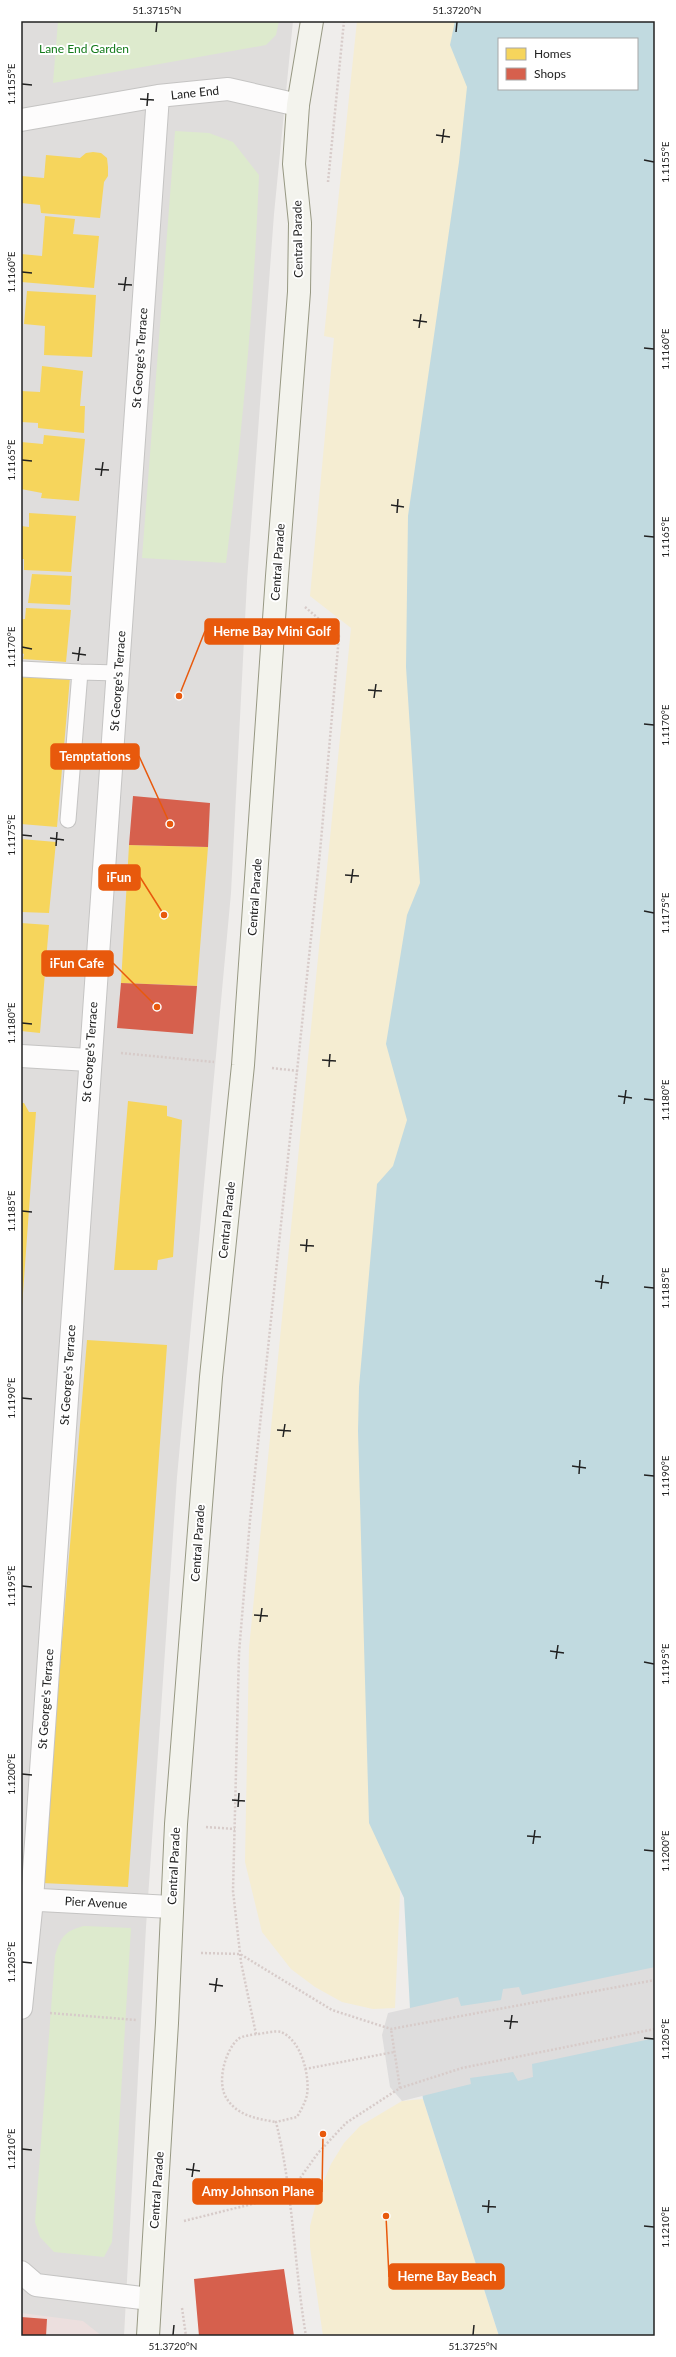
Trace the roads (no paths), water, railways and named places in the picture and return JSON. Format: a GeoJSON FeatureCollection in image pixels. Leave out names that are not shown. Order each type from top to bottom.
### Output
{"type":"FeatureCollection","features":[{"type":"Feature","properties":{"kind":"street","name":"Central Parade"},"geometry":{"type":"LineString","coordinates":[[148,2336],[167,2023],[171,1907],[176,1824],[211,1377],[243,1065],[276,584],[299,292],[300,223],[294,164],[298,105],[312,21]]}},
{"type":"Feature","properties":{"kind":"street","name":"Lane End"},"geometry":{"type":"LineString","coordinates":[[21,120],[158,96],[228,89],[298,105]]}},
{"type":"Feature","properties":{"kind":"street","name":"St George's Terrace"},"geometry":{"type":"LineString","coordinates":[[21,2008],[27,1900],[118,673],[158,96]]}},
{"type":"Feature","properties":{"kind":"street"},"geometry":{"type":"LineString","coordinates":[[21,1056],[90,1055]]}},
{"type":"Feature","properties":{"kind":"street","name":"Pier Avenue"},"geometry":{"type":"LineString","coordinates":[[27,1900],[171,1907]]}},
{"type":"Feature","properties":{"kind":"street"},"geometry":{"type":"LineString","coordinates":[[21,2272],[36,2285],[150,2299]]}},
{"type":"Feature","properties":{"kind":"lane"},"geometry":{"type":"LineString","coordinates":[[21,669],[118,673]]}},
{"type":"Feature","properties":{"kind":"lane"},"geometry":{"type":"LineString","coordinates":[[68,820],[80,672]]}},
{"type":"Feature","properties":{"kind":"water"},"geometry":{"type":"Polygon","coordinates":[[[455,21],[655,21],[655,2336],[499,2336],[423,2099],[410,2009],[404,1898],[369,1823],[358,1431],[359,1387],[377,1184],[393,1166],[407,1120],[386,1044],[407,915],[420,883],[406,667],[408,516],[459,162],[467,87],[450,45],[455,21]]]}},
{"type":"Feature","properties":{"kind":"place","name":"Herne Bay Mini Golf"},"geometry":{"type":"Point","coordinates":[179,696]}},
{"type":"Feature","properties":{"kind":"place","name":"Temptations"},"geometry":{"type":"Point","coordinates":[170,824]}},
{"type":"Feature","properties":{"kind":"place","name":"iFun"},"geometry":{"type":"Point","coordinates":[164,915]}},
{"type":"Feature","properties":{"kind":"place","name":"iFun Cafe"},"geometry":{"type":"Point","coordinates":[157,1007]}},
{"type":"Feature","properties":{"kind":"place","name":"Amy Johnson Plane"},"geometry":{"type":"Point","coordinates":[323,2134]}},
{"type":"Feature","properties":{"kind":"place","name":"Herne Bay Beach"},"geometry":{"type":"Point","coordinates":[386,2216]}},
{"type":"Feature","properties":{"kind":"park label","name":"Lane End Garden"},"geometry":{"type":"Point","coordinates":[84,49]}}]}
